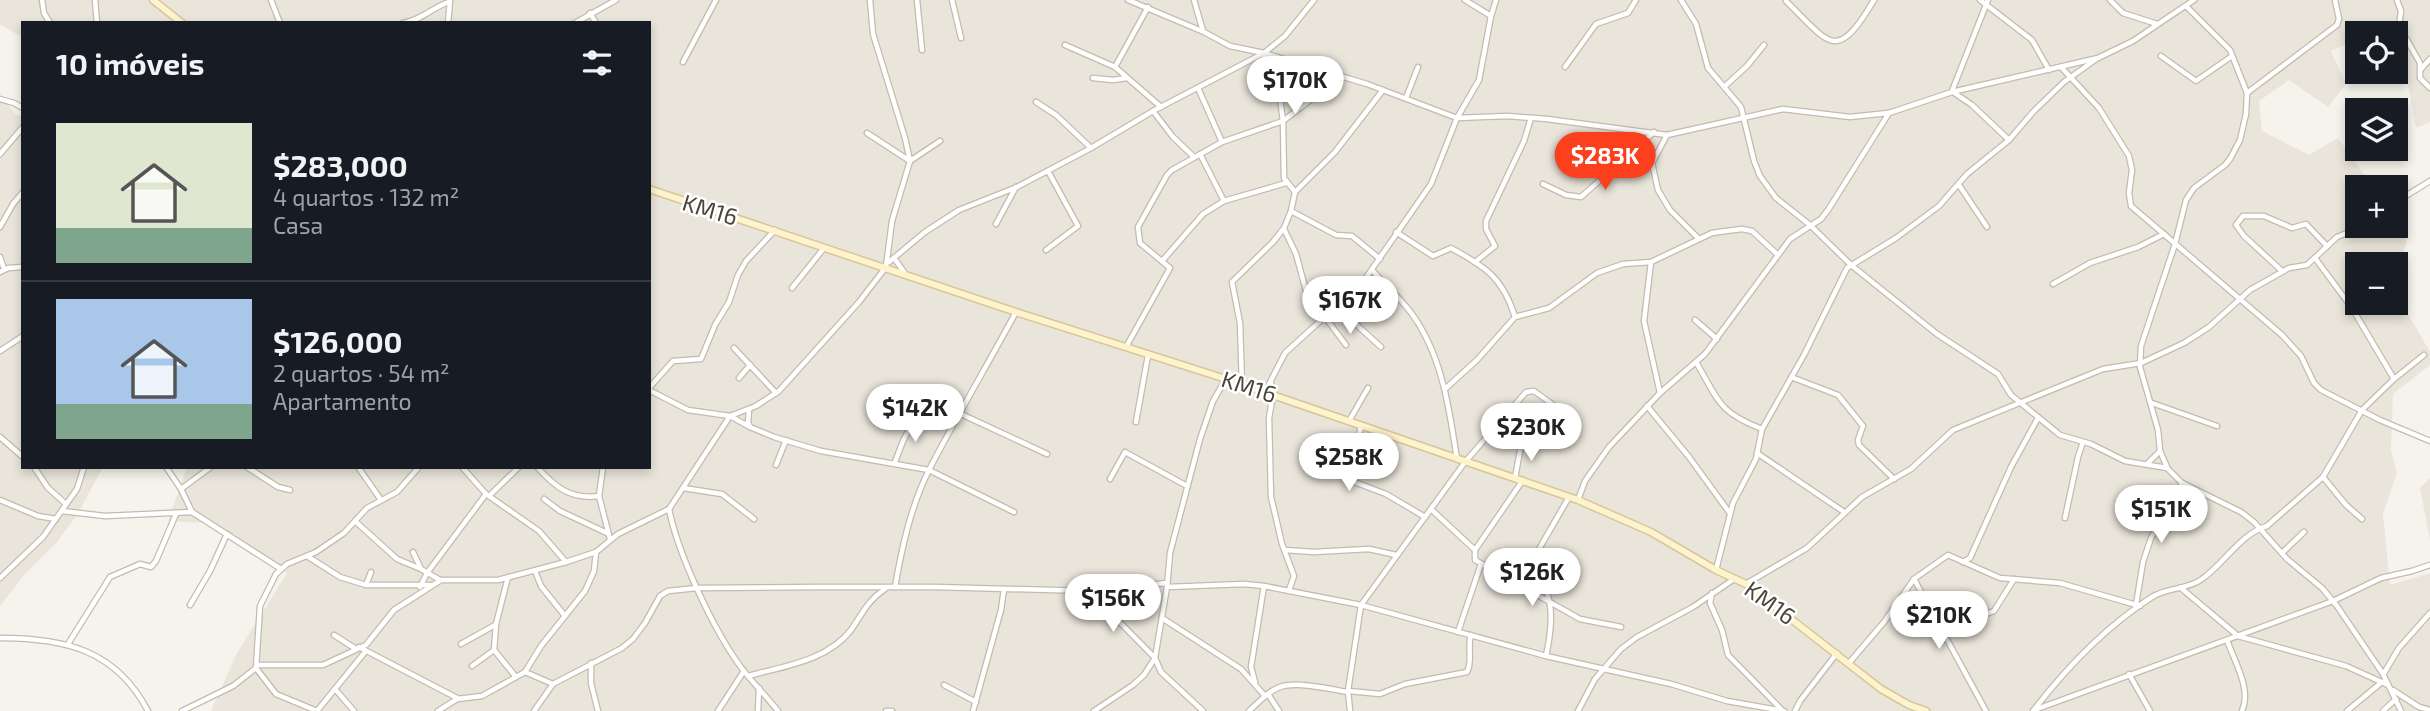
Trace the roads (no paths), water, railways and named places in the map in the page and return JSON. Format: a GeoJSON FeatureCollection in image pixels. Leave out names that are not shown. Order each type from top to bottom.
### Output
{"type":"FeatureCollection","features":[{"type":"Feature","properties":{"kind":"street"},"geometry":{"type":"LineString","coordinates":[[42,0],[44,13],[49,21]]}},
{"type":"Feature","properties":{"kind":"street"},"geometry":{"type":"LineString","coordinates":[[95,0],[97,21]]}},
{"type":"Feature","properties":{"kind":"street"},"geometry":{"type":"LineString","coordinates":[[153,0],[179,21]]}},
{"type":"Feature","properties":{"kind":"street"},"geometry":{"type":"LineString","coordinates":[[271,0],[279,21]]}},
{"type":"Feature","properties":{"kind":"street"},"geometry":{"type":"LineString","coordinates":[[578,21],[616,0]]}},
{"type":"Feature","properties":{"kind":"street"},"geometry":{"type":"LineString","coordinates":[[683,62],[716,0]]}},
{"type":"Feature","properties":{"kind":"street"},"geometry":{"type":"LineString","coordinates":[[870,0],[873,34],[910,161],[892,221],[889,262]]}},
{"type":"Feature","properties":{"kind":"street"},"geometry":{"type":"LineString","coordinates":[[917,0],[922,50]]}},
{"type":"Feature","properties":{"kind":"street"},"geometry":{"type":"LineString","coordinates":[[952,0],[961,38]]}},
{"type":"Feature","properties":{"kind":"street"},"geometry":{"type":"LineString","coordinates":[[1128,0],[1230,46],[1264,52],[1337,75],[1457,118],[1531,118],[1667,135],[1783,109],[1850,117],[1889,113],[1952,92],[2098,58]]}},
{"type":"Feature","properties":{"kind":"street"},"geometry":{"type":"LineString","coordinates":[[1194,0],[1204,32]]}},
{"type":"Feature","properties":{"kind":"street"},"geometry":{"type":"LineString","coordinates":[[355,520],[397,559],[441,580],[484,581],[508,577],[596,552],[609,536],[668,509],[730,416],[749,409],[776,393],[859,302],[889,262],[925,232],[959,210],[1017,187],[1091,148],[1153,111],[1264,52],[1285,36],[1314,0]]}},
{"type":"Feature","properties":{"kind":"street"},"geometry":{"type":"LineString","coordinates":[[1465,0],[1491,16]]}},
{"type":"Feature","properties":{"kind":"street"},"geometry":{"type":"LineString","coordinates":[[1265,392],[1285,353],[1354,292],[1431,184],[1457,118],[1479,79],[1496,0]]}},
{"type":"Feature","properties":{"kind":"street"},"geometry":{"type":"LineString","coordinates":[[1565,67],[1596,24],[1628,13],[1636,0]]}},
{"type":"Feature","properties":{"kind":"street"},"geometry":{"type":"LineString","coordinates":[[1681,0],[1696,24],[1708,68],[1738,101],[1754,161],[1776,198],[1810,225],[1851,265],[1937,334],[1994,370],[2011,395],[2060,435],[2125,461],[2167,468]]}},
{"type":"Feature","properties":{"kind":"street"},"geometry":{"type":"LineString","coordinates":[[1786,1],[1823,37],[1841,42],[1849,36],[1874,0]]}},
{"type":"Feature","properties":{"kind":"street"},"geometry":{"type":"LineString","coordinates":[[1980,0],[1987,2],[2032,40],[2049,70]]}},
{"type":"Feature","properties":{"kind":"street"},"geometry":{"type":"LineString","coordinates":[[2110,0],[2123,13],[2158,24]]}},
{"type":"Feature","properties":{"kind":"street"},"geometry":{"type":"LineString","coordinates":[[1716,570],[1730,513],[1736,495],[1754,464],[1762,429],[1843,275],[1851,265],[1896,238],[1939,205],[1973,169],[2009,140],[2033,112],[2070,78],[2098,58],[2133,41],[2194,0]]}},
{"type":"Feature","properties":{"kind":"street"},"geometry":{"type":"LineString","coordinates":[[2247,93],[2337,25],[2339,19],[2335,0]]}},
{"type":"Feature","properties":{"kind":"street"},"geometry":{"type":"LineString","coordinates":[[2396,0],[2401,11],[2399,26],[2420,63],[2420,78],[2430,88]]}},
{"type":"Feature","properties":{"kind":"street"},"geometry":{"type":"LineString","coordinates":[[412,21],[449,1],[448,21]]}},
{"type":"Feature","properties":{"kind":"street"},"geometry":{"type":"LineString","coordinates":[[1952,92],[1987,2]]}},
{"type":"Feature","properties":{"kind":"street"},"geometry":{"type":"LineString","coordinates":[[2186,6],[2227,46],[2247,93],[2245,119],[2236,149],[2225,165],[2189,194],[2141,346],[2140,368],[2158,430],[2160,451],[2167,468],[2182,483],[2241,512],[2322,588],[2384,674],[2400,711]]}},
{"type":"Feature","properties":{"kind":"street"},"geometry":{"type":"LineString","coordinates":[[1115,67],[1148,7]]}},
{"type":"Feature","properties":{"kind":"street"},"geometry":{"type":"LineString","coordinates":[[590,13],[595,21]]}},
{"type":"Feature","properties":{"kind":"street"},"geometry":{"type":"LineString","coordinates":[[1724,87],[1747,66],[1763,44]]}},
{"type":"Feature","properties":{"kind":"street"},"geometry":{"type":"LineString","coordinates":[[1065,45],[1115,67],[1161,107]]}},
{"type":"Feature","properties":{"kind":"street"},"geometry":{"type":"LineString","coordinates":[[1264,52],[1264,74],[1268,80],[1278,85],[1283,121],[1283,173],[1286,183],[1295,192]]}},
{"type":"Feature","properties":{"kind":"street"},"geometry":{"type":"LineString","coordinates":[[2161,56],[2196,81],[2232,56]]}},
{"type":"Feature","properties":{"kind":"street"},"geometry":{"type":"LineString","coordinates":[[2421,70],[2430,59]]}},
{"type":"Feature","properties":{"kind":"street"},"geometry":{"type":"LineString","coordinates":[[1406,98],[1418,67]]}},
{"type":"Feature","properties":{"kind":"street"},"geometry":{"type":"LineString","coordinates":[[2061,67],[2099,108],[2129,156],[2132,170],[2129,193],[2131,206],[2282,335],[2301,356],[2317,387],[2386,423],[2430,441]]}},
{"type":"Feature","properties":{"kind":"street"},"geometry":{"type":"LineString","coordinates":[[1126,347],[1170,268],[1140,243],[1138,227],[1167,176],[1172,170],[1222,142],[1283,121],[1322,91],[1337,75]]}},
{"type":"Feature","properties":{"kind":"street"},"geometry":{"type":"LineString","coordinates":[[1093,78],[1113,80],[1129,77]]}},
{"type":"Feature","properties":{"kind":"street"},"geometry":{"type":"LineString","coordinates":[[1198,88],[1222,142]]}},
{"type":"Feature","properties":{"kind":"street"},"geometry":{"type":"LineString","coordinates":[[1242,385],[1240,323],[1232,282],[1273,242],[1284,228],[1295,192],[1335,152],[1383,90]]}},
{"type":"Feature","properties":{"kind":"street"},"geometry":{"type":"LineString","coordinates":[[1952,92],[1972,105],[2009,140]]}},
{"type":"Feature","properties":{"kind":"street"},"geometry":{"type":"LineString","coordinates":[[0,99],[21,107]]}},
{"type":"Feature","properties":{"kind":"street"},"geometry":{"type":"LineString","coordinates":[[1036,102],[1056,115],[1091,148]]}},
{"type":"Feature","properties":{"kind":"street"},"geometry":{"type":"LineString","coordinates":[[1153,111],[1173,137],[1194,157]]}},
{"type":"Feature","properties":{"kind":"street"},"geometry":{"type":"LineString","coordinates":[[1578,500],[1585,481],[1609,447],[1660,393],[1696,362],[1717,339],[1790,239],[1821,219],[1889,113]]}},
{"type":"Feature","properties":{"kind":"street"},"geometry":{"type":"LineString","coordinates":[[1475,262],[1495,246],[1486,229],[1486,221],[1524,141],[1531,118]]}},
{"type":"Feature","properties":{"kind":"street"},"geometry":{"type":"LineString","coordinates":[[0,154],[21,129]]}},
{"type":"Feature","properties":{"kind":"street"},"geometry":{"type":"LineString","coordinates":[[1543,184],[1566,195],[1581,197],[1654,132]]}},
{"type":"Feature","properties":{"kind":"street"},"geometry":{"type":"LineString","coordinates":[[867,133],[910,161]]}},
{"type":"Feature","properties":{"kind":"street"},"geometry":{"type":"LineString","coordinates":[[1667,135],[1652,163],[1658,190],[1670,209],[1699,239]]}},
{"type":"Feature","properties":{"kind":"street"},"geometry":{"type":"LineString","coordinates":[[910,161],[940,141]]}},
{"type":"Feature","properties":{"kind":"street"},"geometry":{"type":"LineString","coordinates":[[1200,154],[1224,201]]}},
{"type":"Feature","properties":{"kind":"street"},"geometry":{"type":"LineString","coordinates":[[1046,250],[1078,226],[1048,170]]}},
{"type":"Feature","properties":{"kind":"street"},"geometry":{"type":"LineString","coordinates":[[2408,195],[2430,181]]}},
{"type":"Feature","properties":{"kind":"street"},"geometry":{"type":"LineString","coordinates":[[1163,260],[1203,214],[1224,201],[1286,183]]}},
{"type":"Feature","properties":{"kind":"street"},"geometry":{"type":"LineString","coordinates":[[1959,185],[1987,227]]}},
{"type":"Feature","properties":{"kind":"street"},"geometry":{"type":"LineString","coordinates":[[996,225],[1017,187]]}},
{"type":"Feature","properties":{"kind":"street","name":"KM16"},"geometry":{"type":"LineString","coordinates":[[651,190],[825,247],[889,262],[904,272],[1016,312],[1265,392],[1578,500],[1651,532],[1716,570],[1746,584],[1896,698],[1926,711]]}},
{"type":"Feature","properties":{"kind":"street"},"geometry":{"type":"LineString","coordinates":[[0,227],[21,194]]}},
{"type":"Feature","properties":{"kind":"street"},"geometry":{"type":"LineString","coordinates":[[1291,211],[1336,235],[1352,236],[1380,259]]}},
{"type":"Feature","properties":{"kind":"street"},"geometry":{"type":"LineString","coordinates":[[2282,271],[2241,233],[2236,225],[2243,216],[2264,216],[2294,228],[2306,224],[2327,246]]}},
{"type":"Feature","properties":{"kind":"street"},"geometry":{"type":"LineString","coordinates":[[1284,228],[1296,254],[1306,291],[1323,318],[1346,345]]}},
{"type":"Feature","properties":{"kind":"street"},"geometry":{"type":"LineString","coordinates":[[651,387],[673,361],[697,360],[704,355],[712,331],[724,313],[746,261],[775,230]]}},
{"type":"Feature","properties":{"kind":"street"},"geometry":{"type":"LineString","coordinates":[[1445,389],[1477,360],[1515,317],[1549,308],[1597,273],[1636,262],[1651,262],[1712,233],[1747,230],[1777,254]]}},
{"type":"Feature","properties":{"kind":"street"},"geometry":{"type":"LineString","coordinates":[[1396,232],[1433,256],[1451,248],[1475,262],[1502,285],[1515,317]]}},
{"type":"Feature","properties":{"kind":"street"},"geometry":{"type":"LineString","coordinates":[[1746,584],[1807,548],[1869,492],[1918,464],[1950,431],[2103,369],[2141,363],[2198,335],[2250,290],[2282,271],[2307,265],[2345,232]]}},
{"type":"Feature","properties":{"kind":"street"},"geometry":{"type":"LineString","coordinates":[[2053,284],[2090,263],[2138,247],[2164,234]]}},
{"type":"Feature","properties":{"kind":"street"},"geometry":{"type":"LineString","coordinates":[[792,288],[825,247]]}},
{"type":"Feature","properties":{"kind":"street"},"geometry":{"type":"LineString","coordinates":[[0,257],[4,266],[0,272]]}},
{"type":"Feature","properties":{"kind":"street"},"geometry":{"type":"LineString","coordinates":[[2315,258],[2352,308],[2393,379]]}},
{"type":"Feature","properties":{"kind":"street"},"geometry":{"type":"LineString","coordinates":[[889,262],[904,272]]}},
{"type":"Feature","properties":{"kind":"street"},"geometry":{"type":"LineString","coordinates":[[1651,262],[1644,321],[1660,393]]}},
{"type":"Feature","properties":{"kind":"street"},"geometry":{"type":"LineString","coordinates":[[1372,270],[1422,328],[1445,389],[1461,461]]}},
{"type":"Feature","properties":{"kind":"street"},"geometry":{"type":"LineString","coordinates":[[1339,304],[1381,347]]}},
{"type":"Feature","properties":{"kind":"street"},"geometry":{"type":"LineString","coordinates":[[895,587],[912,515],[929,470],[1016,312]]}},
{"type":"Feature","properties":{"kind":"street"},"geometry":{"type":"LineString","coordinates":[[1695,320],[1717,339]]}},
{"type":"Feature","properties":{"kind":"street"},"geometry":{"type":"LineString","coordinates":[[0,351],[21,337]]}},
{"type":"Feature","properties":{"kind":"street"},"geometry":{"type":"LineString","coordinates":[[734,348],[776,393]]}},
{"type":"Feature","properties":{"kind":"street"},"geometry":{"type":"LineString","coordinates":[[1136,422],[1148,355]]}},
{"type":"Feature","properties":{"kind":"street"},"geometry":{"type":"LineString","coordinates":[[2033,711],[2078,657],[2138,606],[2158,593],[2192,586],[2203,579],[2231,550],[2267,526],[2323,477],[2362,410],[2393,379],[2424,355]]}},
{"type":"Feature","properties":{"kind":"street"},"geometry":{"type":"LineString","coordinates":[[1696,362],[1726,411],[1739,420],[1762,429]]}},
{"type":"Feature","properties":{"kind":"street"},"geometry":{"type":"LineString","coordinates":[[739,378],[750,365]]}},
{"type":"Feature","properties":{"kind":"street"},"geometry":{"type":"LineString","coordinates":[[1791,377],[1834,393],[1842,400],[1863,426],[1859,445],[1894,479]]}},
{"type":"Feature","properties":{"kind":"street"},"geometry":{"type":"LineString","coordinates":[[1094,711],[1133,685],[1144,675],[1155,658],[1170,553],[1187,485],[1213,401],[1226,379]]}},
{"type":"Feature","properties":{"kind":"street"},"geometry":{"type":"LineString","coordinates":[[1271,382],[1271,497],[1294,576],[1289,590]]}},
{"type":"Feature","properties":{"kind":"street"},"geometry":{"type":"LineString","coordinates":[[1349,421],[1368,388]]}},
{"type":"Feature","properties":{"kind":"street"},"geometry":{"type":"LineString","coordinates":[[651,390],[682,408],[730,416],[750,427],[821,451],[929,470],[1014,512]]}},
{"type":"Feature","properties":{"kind":"street"},"geometry":{"type":"LineString","coordinates":[[1350,711],[1348,691],[1361,605],[1432,510],[1461,461],[1526,391],[1534,391],[1552,404],[1554,407],[1550,412]]}},
{"type":"Feature","properties":{"kind":"street"},"geometry":{"type":"LineString","coordinates":[[2007,408],[2011,395]]}},
{"type":"Feature","properties":{"kind":"street"},"geometry":{"type":"LineString","coordinates":[[2151,403],[2217,426]]}},
{"type":"Feature","properties":{"kind":"street"},"geometry":{"type":"LineString","coordinates":[[1647,406],[1730,513]]}},
{"type":"Feature","properties":{"kind":"street"},"geometry":{"type":"LineString","coordinates":[[749,409],[750,427]]}},
{"type":"Feature","properties":{"kind":"street"},"geometry":{"type":"LineString","coordinates":[[961,414],[1047,454]]}},
{"type":"Feature","properties":{"kind":"street"},"geometry":{"type":"LineString","coordinates":[[895,463],[916,416]]}},
{"type":"Feature","properties":{"kind":"street"},"geometry":{"type":"LineString","coordinates":[[1963,562],[1969,558],[2011,467],[2038,418]]}},
{"type":"Feature","properties":{"kind":"street"},"geometry":{"type":"LineString","coordinates":[[1361,426],[1349,480],[1386,494],[1425,517]]}},
{"type":"Feature","properties":{"kind":"street"},"geometry":{"type":"LineString","coordinates":[[1515,478],[1522,440],[1526,435]]}},
{"type":"Feature","properties":{"kind":"street"},"geometry":{"type":"LineString","coordinates":[[0,437],[21,455]]}},
{"type":"Feature","properties":{"kind":"street"},"geometry":{"type":"LineString","coordinates":[[776,465],[786,440]]}},
{"type":"Feature","properties":{"kind":"street"},"geometry":{"type":"LineString","coordinates":[[2065,517],[2083,442]]}},
{"type":"Feature","properties":{"kind":"street"},"geometry":{"type":"LineString","coordinates":[[2147,464],[2160,451]]}},
{"type":"Feature","properties":{"kind":"street"},"geometry":{"type":"LineString","coordinates":[[1110,479],[1125,452],[1187,485]]}},
{"type":"Feature","properties":{"kind":"street"},"geometry":{"type":"LineString","coordinates":[[1757,453],[1844,512]]}},
{"type":"Feature","properties":{"kind":"street"},"geometry":{"type":"LineString","coordinates":[[35,469],[48,488],[66,504]]}},
{"type":"Feature","properties":{"kind":"street"},"geometry":{"type":"LineString","coordinates":[[0,578],[29,553],[56,519],[77,489],[83,469]]}},
{"type":"Feature","properties":{"kind":"street"},"geometry":{"type":"LineString","coordinates":[[167,469],[192,512],[281,569]]}},
{"type":"Feature","properties":{"kind":"street"},"geometry":{"type":"LineString","coordinates":[[181,489],[208,469]]}},
{"type":"Feature","properties":{"kind":"street"},"geometry":{"type":"LineString","coordinates":[[250,469],[278,488],[290,490]]}},
{"type":"Feature","properties":{"kind":"street"},"geometry":{"type":"LineString","coordinates":[[359,469],[381,500]]}},
{"type":"Feature","properties":{"kind":"street"},"geometry":{"type":"LineString","coordinates":[[365,651],[317,711],[276,694],[256,666],[260,606],[270,582],[281,569],[344,533],[366,508],[397,492],[418,469]]}},
{"type":"Feature","properties":{"kind":"street"},"geometry":{"type":"LineString","coordinates":[[464,469],[488,495],[538,531],[566,562]]}},
{"type":"Feature","properties":{"kind":"street"},"geometry":{"type":"LineString","coordinates":[[417,594],[427,573],[488,495],[517,469]]}},
{"type":"Feature","properties":{"kind":"street"},"geometry":{"type":"LineString","coordinates":[[539,469],[568,494],[599,496]]}},
{"type":"Feature","properties":{"kind":"street"},"geometry":{"type":"LineString","coordinates":[[603,469],[599,496],[609,536]]}},
{"type":"Feature","properties":{"kind":"street"},"geometry":{"type":"LineString","coordinates":[[2323,477],[2346,505],[2362,519]]}},
{"type":"Feature","properties":{"kind":"street"},"geometry":{"type":"LineString","coordinates":[[1523,480],[1475,550],[1475,560],[1580,620],[1621,627]]}},
{"type":"Feature","properties":{"kind":"street"},"geometry":{"type":"LineString","coordinates":[[2138,606],[2143,562],[2151,538],[2182,483]]}},
{"type":"Feature","properties":{"kind":"street"},"geometry":{"type":"LineString","coordinates":[[683,488],[722,494],[754,519]]}},
{"type":"Feature","properties":{"kind":"street"},"geometry":{"type":"LineString","coordinates":[[1522,588],[1535,556],[1569,497]]}},
{"type":"Feature","properties":{"kind":"street"},"geometry":{"type":"LineString","coordinates":[[544,499],[609,536]]}},
{"type":"Feature","properties":{"kind":"street"},"geometry":{"type":"LineString","coordinates":[[0,500],[30,513],[56,519]]}},
{"type":"Feature","properties":{"kind":"street"},"geometry":{"type":"LineString","coordinates":[[668,509],[697,588],[732,654],[778,711]]}},
{"type":"Feature","properties":{"kind":"street"},"geometry":{"type":"LineString","coordinates":[[1432,510],[1475,550]]}},
{"type":"Feature","properties":{"kind":"street"},"geometry":{"type":"LineString","coordinates":[[62,511],[105,516],[192,512]]}},
{"type":"Feature","properties":{"kind":"street"},"geometry":{"type":"LineString","coordinates":[[68,645],[110,577],[140,564],[151,567],[156,561],[176,514]]}},
{"type":"Feature","properties":{"kind":"street"},"geometry":{"type":"LineString","coordinates":[[2282,553],[2304,532]]}},
{"type":"Feature","properties":{"kind":"street"},"geometry":{"type":"LineString","coordinates":[[190,605],[227,534]]}},
{"type":"Feature","properties":{"kind":"street"},"geometry":{"type":"LineString","coordinates":[[1285,550],[1314,552],[1369,549],[1396,555]]}},
{"type":"Feature","properties":{"kind":"street"},"geometry":{"type":"LineString","coordinates":[[413,552],[421,569]]}},
{"type":"Feature","properties":{"kind":"street"},"geometry":{"type":"LineString","coordinates":[[438,711],[457,699],[482,696],[525,672],[541,646],[577,602],[594,571],[596,552]]}},
{"type":"Feature","properties":{"kind":"street"},"geometry":{"type":"LineString","coordinates":[[1849,663],[1884,622],[1914,579],[1948,555],[1991,575],[2060,583],[2138,606]]}},
{"type":"Feature","properties":{"kind":"street"},"geometry":{"type":"LineString","coordinates":[[307,556],[340,577],[366,584],[431,585]]}},
{"type":"Feature","properties":{"kind":"street"},"geometry":{"type":"LineString","coordinates":[[1535,556],[1552,605],[1552,632],[1546,656]]}},
{"type":"Feature","properties":{"kind":"street"},"geometry":{"type":"LineString","coordinates":[[1969,558],[1972,566]]}},
{"type":"Feature","properties":{"kind":"street"},"geometry":{"type":"LineString","coordinates":[[1458,632],[1481,564]]}},
{"type":"Feature","properties":{"kind":"street"},"geometry":{"type":"LineString","coordinates":[[2033,711],[2333,601],[2381,578],[2430,565]]}},
{"type":"Feature","properties":{"kind":"street"},"geometry":{"type":"LineString","coordinates":[[535,571],[541,586],[565,616]]}},
{"type":"Feature","properties":{"kind":"street"},"geometry":{"type":"LineString","coordinates":[[366,584],[371,572]]}},
{"type":"Feature","properties":{"kind":"street"},"geometry":{"type":"LineString","coordinates":[[508,577],[496,624],[494,650],[516,677]]}},
{"type":"Feature","properties":{"kind":"street"},"geometry":{"type":"LineString","coordinates":[[1578,711],[1603,668],[1629,642],[1693,607],[1735,578]]}},
{"type":"Feature","properties":{"kind":"street"},"geometry":{"type":"LineString","coordinates":[[1914,579],[1986,711]]}},
{"type":"Feature","properties":{"kind":"street"},"geometry":{"type":"LineString","coordinates":[[1942,631],[1994,611],[2014,579]]}},
{"type":"Feature","properties":{"kind":"street"},"geometry":{"type":"LineString","coordinates":[[182,711],[236,684],[256,666],[323,665],[366,645],[394,610],[441,580]]}},
{"type":"Feature","properties":{"kind":"street"},"geometry":{"type":"LineString","coordinates":[[534,711],[553,684],[622,648],[633,639],[660,596],[668,591],[697,588],[895,587],[1089,591],[1167,585],[1244,584],[1361,605],[1546,656],[1603,668],[1727,701],[1783,711]]}},
{"type":"Feature","properties":{"kind":"street"},"geometry":{"type":"LineString","coordinates":[[1255,682],[1251,667],[1264,586]]}},
{"type":"Feature","properties":{"kind":"street"},"geometry":{"type":"LineString","coordinates":[[718,711],[746,673],[820,655],[850,631],[870,599],[886,588]]}},
{"type":"Feature","properties":{"kind":"street"},"geometry":{"type":"LineString","coordinates":[[2181,588],[2238,636],[2346,666],[2382,682],[2420,707],[2430,710]]}},
{"type":"Feature","properties":{"kind":"street"},"geometry":{"type":"LineString","coordinates":[[973,711],[1002,610],[1004,589]]}},
{"type":"Feature","properties":{"kind":"street"},"geometry":{"type":"LineString","coordinates":[[1089,591],[1155,658],[1161,672],[1203,711]]}},
{"type":"Feature","properties":{"kind":"street"},"geometry":{"type":"LineString","coordinates":[[1712,592],[1710,603],[1722,630],[1728,655],[1783,711]]}},
{"type":"Feature","properties":{"kind":"street"},"geometry":{"type":"LineString","coordinates":[[1700,600],[1710,603]]}},
{"type":"Feature","properties":{"kind":"street"},"geometry":{"type":"LineString","coordinates":[[2384,674],[2392,657],[2430,613]]}},
{"type":"Feature","properties":{"kind":"street"},"geometry":{"type":"LineString","coordinates":[[1162,618],[1241,669],[1279,711]]}},
{"type":"Feature","properties":{"kind":"street"},"geometry":{"type":"LineString","coordinates":[[461,644],[496,624]]}},
{"type":"Feature","properties":{"kind":"street"},"geometry":{"type":"LineString","coordinates":[[334,635],[457,699]]}},
{"type":"Feature","properties":{"kind":"street"},"geometry":{"type":"LineString","coordinates":[[1249,711],[1267,695],[1286,686],[1380,694],[1405,684],[1467,672],[1471,662],[1471,635]]}},
{"type":"Feature","properties":{"kind":"street"},"geometry":{"type":"LineString","coordinates":[[0,638],[68,645],[98,657],[135,687],[148,711]]}},
{"type":"Feature","properties":{"kind":"street"},"geometry":{"type":"LineString","coordinates":[[2227,640],[2245,690],[2242,711]]}},
{"type":"Feature","properties":{"kind":"street"},"geometry":{"type":"LineString","coordinates":[[472,666],[494,650]]}},
{"type":"Feature","properties":{"kind":"street"},"geometry":{"type":"LineString","coordinates":[[1795,711],[1837,653]]}},
{"type":"Feature","properties":{"kind":"street"},"geometry":{"type":"LineString","coordinates":[[591,663],[591,683],[598,711]]}},
{"type":"Feature","properties":{"kind":"street"},"geometry":{"type":"LineString","coordinates":[[525,672],[553,684]]}},
{"type":"Feature","properties":{"kind":"street"},"geometry":{"type":"LineString","coordinates":[[2129,674],[2150,711]]}},
{"type":"Feature","properties":{"kind":"street"},"geometry":{"type":"LineString","coordinates":[[2347,711],[2382,682]]}},
{"type":"Feature","properties":{"kind":"street"},"geometry":{"type":"LineString","coordinates":[[944,685],[976,702]]}},
{"type":"Feature","properties":{"kind":"street"},"geometry":{"type":"LineString","coordinates":[[758,711],[759,688]]}},
{"type":"Feature","properties":{"kind":"street"},"geometry":{"type":"LineString","coordinates":[[335,689],[354,711]]}},
{"type":"Feature","properties":{"kind":"street"},"geometry":{"type":"LineString","coordinates":[[2383,711],[2396,699]]}},
{"type":"Feature","properties":{"kind":"street"},"geometry":{"type":"LineString","coordinates":[[1582,704],[1586,711]]}},
{"type":"Feature","properties":{"kind":"street"},"geometry":{"type":"LineString","coordinates":[[886,711],[892,711]]}}]}
